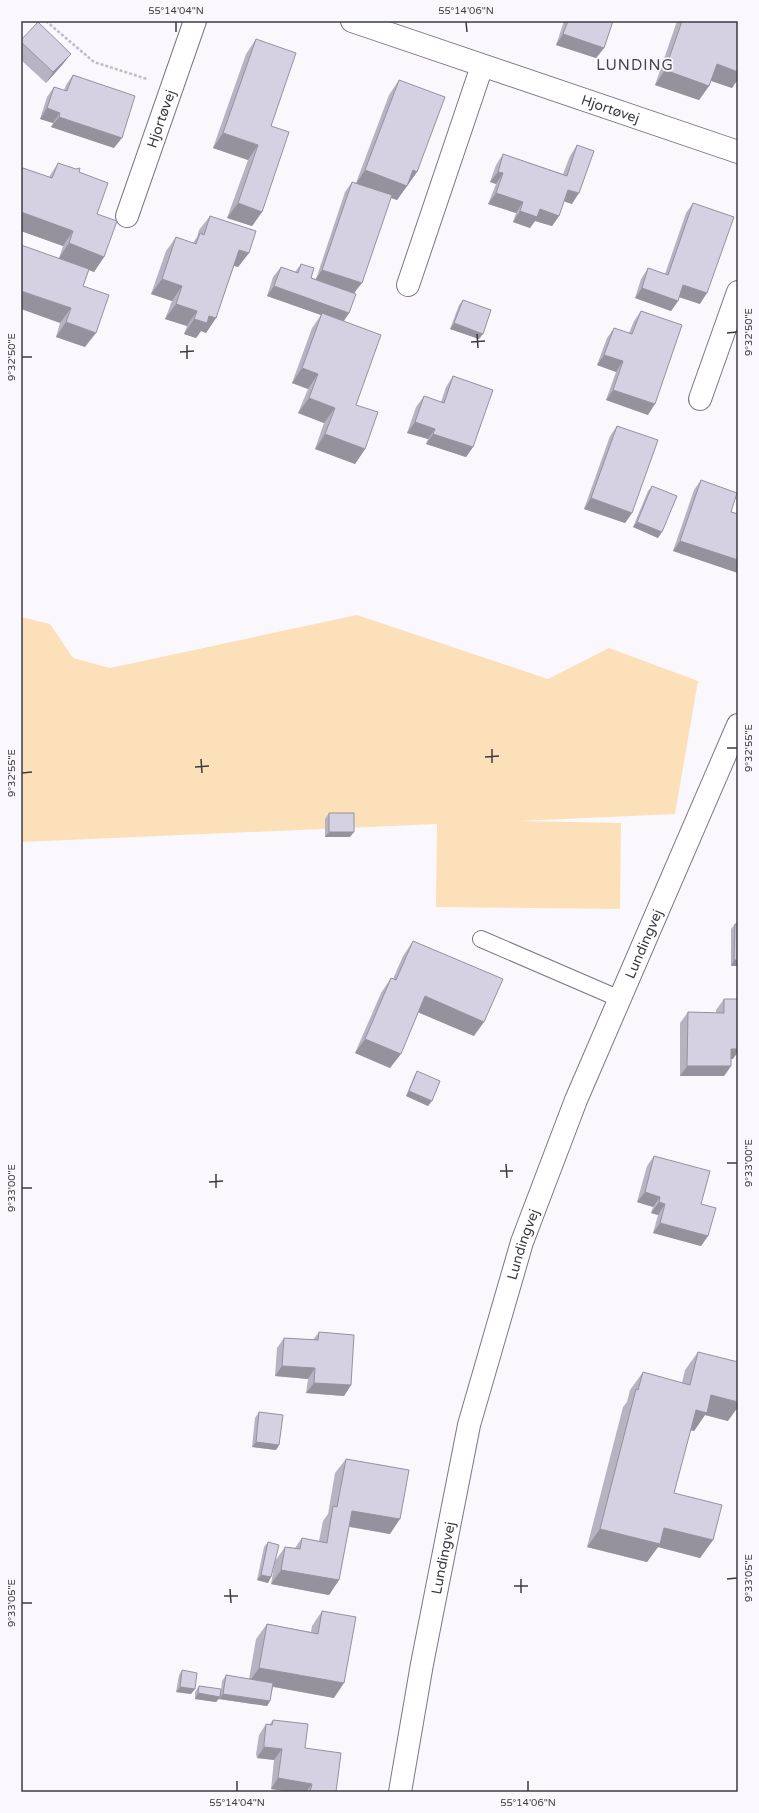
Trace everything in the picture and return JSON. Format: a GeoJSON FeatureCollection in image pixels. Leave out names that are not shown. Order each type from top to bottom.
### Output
{"type":"FeatureCollection","features":[{"type":"Feature","properties":{"kind":"street","name":"Hjortøvej"},"geometry":{"type":"LineString","coordinates":[[127,216],[195,21]]}},
{"type":"Feature","properties":{"kind":"street","name":"Hjortøvej"},"geometry":{"type":"LineString","coordinates":[[352,21],[738,152]]}},
{"type":"Feature","properties":{"kind":"street"},"geometry":{"type":"LineString","coordinates":[[408,286],[482,66]]}},
{"type":"Feature","properties":{"kind":"street"},"geometry":{"type":"LineString","coordinates":[[700,399],[738,292]]}},
{"type":"Feature","properties":{"kind":"street","name":"Lundingvej"},"geometry":{"type":"LineString","coordinates":[[400,1792],[422,1664],[469,1425],[522,1242],[576,1100],[738,725]]}},
{"type":"Feature","properties":{"kind":"lane"},"geometry":{"type":"LineString","coordinates":[[481,939],[620,999]]}},
{"type":"Feature","properties":{"kind":"path"},"geometry":{"type":"LineString","coordinates":[[46,21],[94,62],[172,87]]}},
{"type":"Feature","properties":{"kind":"shaded area"},"geometry":{"type":"Polygon","coordinates":[[[357,615],[548,679],[609,648],[698,681],[675,814],[520,821],[621,823],[620,909],[436,907],[437,824],[21,842],[21,617],[50,624],[73,658],[110,668],[357,615]]]}},
{"type":"Feature","properties":{"kind":"building"},"geometry":{"type":"Polygon","coordinates":[[[568,21],[613,21],[604,48],[563,34],[568,21]]]}},
{"type":"Feature","properties":{"kind":"building"},"geometry":{"type":"Polygon","coordinates":[[[682,21],[738,21],[738,72],[717,64],[709,86],[665,70],[682,21]]]}},
{"type":"Feature","properties":{"kind":"building"},"geometry":{"type":"Polygon","coordinates":[[[38,22],[71,54],[53,72],[21,42],[21,40],[38,22]]]}},
{"type":"Feature","properties":{"kind":"building"},"geometry":{"type":"Polygon","coordinates":[[[256,39],[296,53],[271,126],[289,132],[262,212],[238,203],[258,145],[223,133],[256,39]]]}},
{"type":"Feature","properties":{"kind":"building"},"geometry":{"type":"Polygon","coordinates":[[[73,75],[135,96],[122,138],[59,117],[60,113],[47,108],[54,87],[67,91],[73,75]]]}},
{"type":"Feature","properties":{"kind":"building"},"geometry":{"type":"Polygon","coordinates":[[[399,80],[445,97],[417,172],[413,170],[407,186],[365,170],[399,80]]]}},
{"type":"Feature","properties":{"kind":"building"},"geometry":{"type":"Polygon","coordinates":[[[577,145],[594,151],[579,193],[568,190],[559,216],[540,209],[537,217],[520,211],[523,202],[496,193],[503,173],[498,172],[503,154],[567,176],[577,145]]]}},
{"type":"Feature","properties":{"kind":"building"},"geometry":{"type":"Polygon","coordinates":[[[58,163],[76,169],[80,168],[79,172],[108,183],[97,214],[117,221],[104,257],[69,243],[73,231],[21,212],[21,173],[23,168],[52,178],[58,163]]]}},
{"type":"Feature","properties":{"kind":"building"},"geometry":{"type":"Polygon","coordinates":[[[352,182],[392,195],[362,283],[322,270],[352,182]]]}},
{"type":"Feature","properties":{"kind":"building"},"geometry":{"type":"Polygon","coordinates":[[[693,203],[734,217],[707,293],[683,285],[678,301],[642,288],[648,268],[668,275],[693,203]]]}},
{"type":"Feature","properties":{"kind":"building"},"geometry":{"type":"Polygon","coordinates":[[[210,216],[256,231],[249,253],[239,250],[216,318],[209,316],[207,323],[194,319],[197,311],[176,304],[182,286],[162,279],[176,237],[196,244],[200,233],[204,235],[210,216]]]}},
{"type":"Feature","properties":{"kind":"building"},"geometry":{"type":"Polygon","coordinates":[[[21,245],[89,269],[83,286],[109,295],[96,333],[66,322],[71,308],[21,291],[21,245]]]}},
{"type":"Feature","properties":{"kind":"building"},"geometry":{"type":"Polygon","coordinates":[[[301,264],[314,268],[311,278],[356,294],[349,313],[274,286],[281,267],[298,273],[301,264]]]}},
{"type":"Feature","properties":{"kind":"building"},"geometry":{"type":"Polygon","coordinates":[[[463,300],[491,310],[483,334],[454,323],[463,300]]]}},
{"type":"Feature","properties":{"kind":"building"},"geometry":{"type":"Polygon","coordinates":[[[641,311],[682,325],[655,404],[613,390],[623,361],[604,355],[614,328],[632,334],[641,311]]]}},
{"type":"Feature","properties":{"kind":"building"},"geometry":{"type":"Polygon","coordinates":[[[322,313],[381,335],[356,405],[378,412],[365,449],[325,434],[335,408],[309,398],[318,374],[302,368],[322,313]]]}},
{"type":"Feature","properties":{"kind":"building"},"geometry":{"type":"Polygon","coordinates":[[[453,376],[493,390],[473,447],[433,434],[435,429],[415,422],[424,396],[444,403],[453,376]]]}},
{"type":"Feature","properties":{"kind":"building"},"geometry":{"type":"Polygon","coordinates":[[[617,426],[658,440],[632,513],[591,498],[617,426]]]}},
{"type":"Feature","properties":{"kind":"building"},"geometry":{"type":"Polygon","coordinates":[[[701,480],[737,493],[731,512],[738,514],[738,560],[680,541],[701,480]]]}},
{"type":"Feature","properties":{"kind":"building"},"geometry":{"type":"Polygon","coordinates":[[[652,486],[677,496],[662,532],[637,522],[652,486]]]}},
{"type":"Feature","properties":{"kind":"building"},"geometry":{"type":"Polygon","coordinates":[[[329,813],[354,813],[354,832],[329,832],[329,813]]]}},
{"type":"Feature","properties":{"kind":"building"},"geometry":{"type":"Polygon","coordinates":[[[735,924],[738,924],[738,960],[734,960],[735,924]]]}},
{"type":"Feature","properties":{"kind":"building"},"geometry":{"type":"Polygon","coordinates":[[[413,941],[503,979],[484,1022],[425,996],[401,1054],[365,1039],[391,978],[396,980],[413,941]]]}},
{"type":"Feature","properties":{"kind":"building"},"geometry":{"type":"Polygon","coordinates":[[[724,999],[738,999],[738,1049],[731,1049],[731,1066],[687,1066],[688,1012],[724,1013],[724,999]]]}},
{"type":"Feature","properties":{"kind":"building"},"geometry":{"type":"Polygon","coordinates":[[[417,1071],[440,1081],[432,1101],[409,1091],[417,1071]]]}},
{"type":"Feature","properties":{"kind":"building"},"geometry":{"type":"Polygon","coordinates":[[[654,1156],[710,1171],[701,1204],[716,1208],[708,1236],[660,1223],[665,1204],[659,1202],[660,1197],[645,1192],[654,1156]]]}},
{"type":"Feature","properties":{"kind":"building"},"geometry":{"type":"Polygon","coordinates":[[[319,1332],[354,1335],[351,1385],[314,1383],[315,1368],[282,1366],[284,1338],[318,1340],[319,1332]]]}},
{"type":"Feature","properties":{"kind":"building"},"geometry":{"type":"Polygon","coordinates":[[[698,1352],[738,1362],[738,1402],[711,1395],[707,1413],[696,1410],[674,1493],[722,1505],[713,1540],[664,1528],[660,1544],[600,1529],[636,1389],[638,1390],[643,1372],[690,1385],[698,1352]]]}},
{"type":"Feature","properties":{"kind":"building"},"geometry":{"type":"Polygon","coordinates":[[[259,1412],[283,1415],[279,1445],[256,1442],[259,1412]]]}},
{"type":"Feature","properties":{"kind":"building"},"geometry":{"type":"Polygon","coordinates":[[[346,1459],[409,1470],[400,1519],[352,1511],[339,1580],[281,1570],[285,1547],[300,1549],[302,1538],[327,1543],[333,1506],[337,1507],[346,1459]]]}},
{"type":"Feature","properties":{"kind":"building"},"geometry":{"type":"Polygon","coordinates":[[[268,1542],[279,1545],[271,1577],[261,1575],[268,1542]]]}},
{"type":"Feature","properties":{"kind":"building"},"geometry":{"type":"Polygon","coordinates":[[[322,1611],[356,1617],[344,1683],[259,1668],[267,1624],[318,1634],[322,1611]]]}},
{"type":"Feature","properties":{"kind":"building"},"geometry":{"type":"Polygon","coordinates":[[[182,1670],[197,1673],[195,1689],[180,1687],[182,1670]]]}},
{"type":"Feature","properties":{"kind":"building"},"geometry":{"type":"Polygon","coordinates":[[[226,1675],[273,1683],[270,1701],[223,1694],[226,1675]]]}},
{"type":"Feature","properties":{"kind":"building"},"geometry":{"type":"Polygon","coordinates":[[[199,1686],[221,1689],[220,1697],[198,1693],[199,1686]]]}},
{"type":"Feature","properties":{"kind":"building"},"geometry":{"type":"Polygon","coordinates":[[[273,1720],[308,1724],[305,1748],[341,1753],[336,1792],[310,1792],[312,1784],[278,1778],[282,1749],[264,1747],[266,1724],[272,1725],[273,1720]]]}},
{"type":"Feature","properties":{"kind":"district","name":"LUNDING"},"geometry":{"type":"Point","coordinates":[635,65]}}]}
